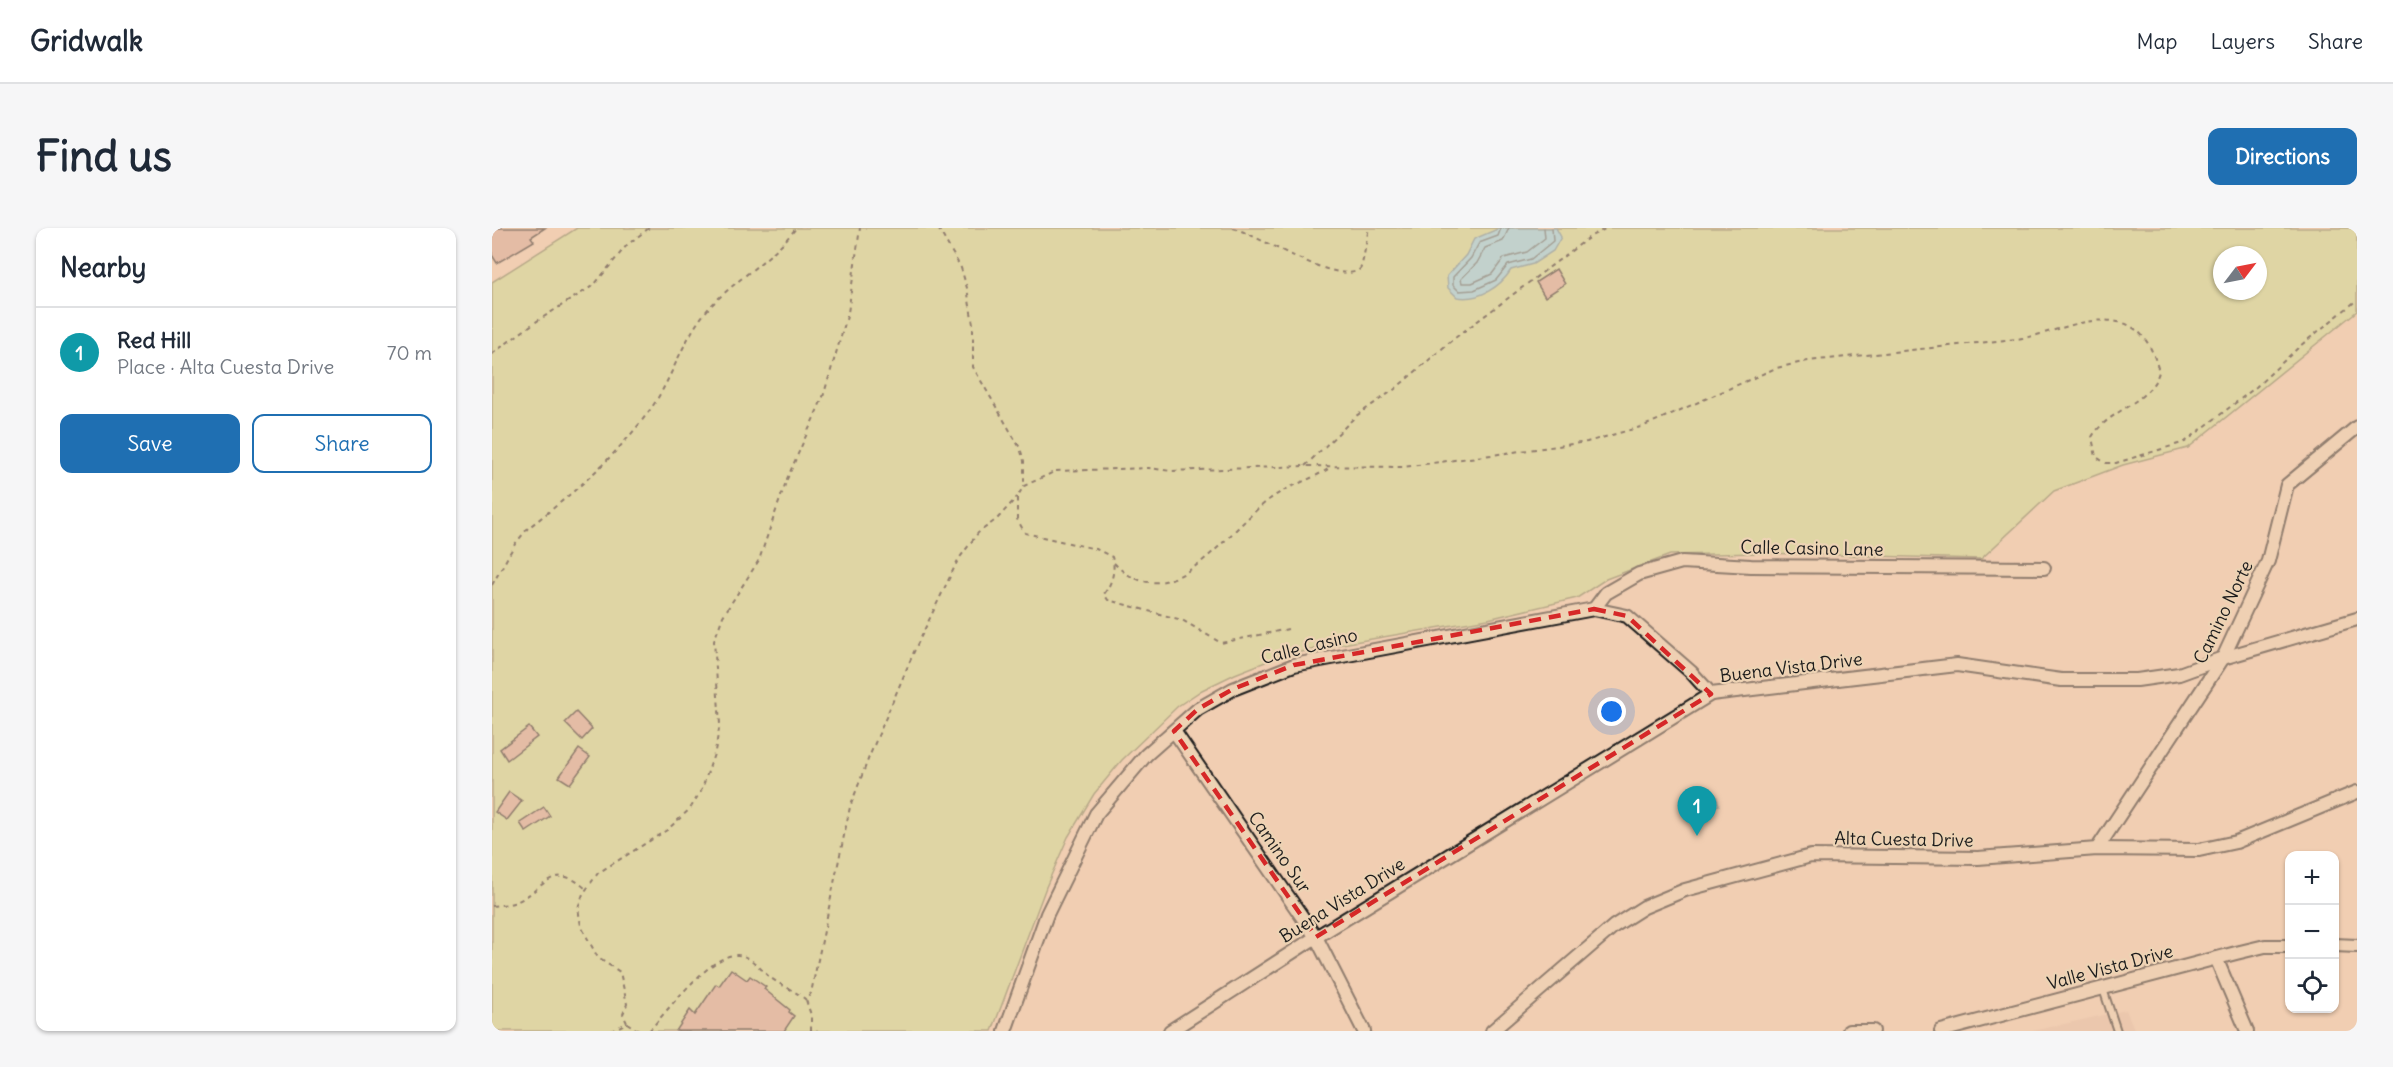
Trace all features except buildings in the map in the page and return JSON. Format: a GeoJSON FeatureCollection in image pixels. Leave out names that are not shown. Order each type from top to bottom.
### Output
{"type":"FeatureCollection","features":[{"type":"Feature","properties":{"kind":"street","name":"Camino Norte"},"geometry":{"type":"LineString","coordinates":[[2097,849],[2223,658],[2268,561],[2276,518],[2287,485],[2357,428]]}},
{"type":"Feature","properties":{"kind":"street","name":"Calle Casino Lane"},"geometry":{"type":"LineString","coordinates":[[1594,609],[1606,593],[1640,574],[1682,562],[1751,566],[2044,568]]}},
{"type":"Feature","properties":{"kind":"street","name":"Calle Casino"},"geometry":{"type":"LineString","coordinates":[[1005,1031],[1047,914],[1096,814],[1133,769],[1198,709],[1233,689],[1294,665],[1594,609],[1627,616],[1691,672],[1711,694]]}},
{"type":"Feature","properties":{"kind":"street","name":"Buena Vista Drive"},"geometry":{"type":"LineString","coordinates":[[1170,1031],[1316,937],[1711,694],[1957,665],[2061,681],[2137,680],[2179,674],[2223,658],[2357,619]]}},
{"type":"Feature","properties":{"kind":"street","name":"Camino Sur"},"geometry":{"type":"LineString","coordinates":[[1174,731],[1316,937],[1364,1031]]}},
{"type":"Feature","properties":{"kind":"street","name":"Alta Cuesta Drive"},"geometry":{"type":"LineString","coordinates":[[1492,1031],[1614,926],[1644,907],[1686,890],[1811,856],[1978,858],[2097,849],[2199,850],[2236,842],[2357,792]]}},
{"type":"Feature","properties":{"kind":"street"},"geometry":{"type":"LineString","coordinates":[[2339,945],[2357,946]]}},
{"type":"Feature","properties":{"kind":"street","name":"Valle Vista Drive"},"geometry":{"type":"LineString","coordinates":[[1941,1031],[2216,958],[2265,946],[2285,946]]}},
{"type":"Feature","properties":{"kind":"street"},"geometry":{"type":"LineString","coordinates":[[2216,958],[2247,1031]]}},
{"type":"Feature","properties":{"kind":"street"},"geometry":{"type":"LineString","coordinates":[[1849,1031],[1873,1031]]}},
{"type":"Feature","properties":{"kind":"lane"},"geometry":{"type":"LineString","coordinates":[[2103,988],[2117,1031]]}},
{"type":"Feature","properties":{"kind":"path"},"geometry":{"type":"LineString","coordinates":[[492,354],[534,323],[594,285],[627,246],[649,228]]}},
{"type":"Feature","properties":{"kind":"path"},"geometry":{"type":"LineString","coordinates":[[492,585],[515,544],[528,528],[618,451],[651,408],[673,364],[708,309],[785,244],[796,228]]}},
{"type":"Feature","properties":{"kind":"path"},"geometry":{"type":"LineString","coordinates":[[639,1031],[627,1023],[624,1014],[627,1004],[620,972],[598,958],[581,926],[578,908],[586,889],[598,873],[652,841],[685,815],[702,789],[715,751],[720,724],[714,641],[723,616],[759,560],[787,479],[824,397],[848,313],[860,228]]}},
{"type":"Feature","properties":{"kind":"path"},"geometry":{"type":"LineString","coordinates":[[938,228],[961,268],[968,288],[973,367],[1020,448],[1024,460],[1024,486]]}},
{"type":"Feature","properties":{"kind":"path"},"geometry":{"type":"LineString","coordinates":[[1233,228],[1260,238],[1311,264],[1347,272],[1357,270],[1362,265],[1369,228]]}},
{"type":"Feature","properties":{"kind":"path"},"geometry":{"type":"LineString","coordinates":[[1305,466],[1356,416],[1395,389],[1451,340],[1591,236],[1607,228]]}},
{"type":"Feature","properties":{"kind":"path"},"geometry":{"type":"LineString","coordinates":[[806,1000],[811,993],[850,807],[868,757],[916,647],[958,561],[978,533],[997,519],[1024,486],[1056,471],[1149,468],[1171,471],[1305,466],[1412,467],[1596,441],[1644,426],[1776,368],[1808,361],[2018,338],[2079,322],[2104,320],[2124,324],[2138,330],[2149,344],[2159,372],[2150,389],[2106,420],[2092,437],[2096,457],[2106,463],[2116,464],[2186,442],[2256,387],[2357,300]]}},
{"type":"Feature","properties":{"kind":"path"},"geometry":{"type":"LineString","coordinates":[[1017,497],[1017,519],[1025,534],[1107,553],[1113,562],[1132,578],[1146,583],[1161,582],[1176,577],[1210,555],[1268,500],[1331,467]]}},
{"type":"Feature","properties":{"kind":"path"},"geometry":{"type":"LineString","coordinates":[[1113,562],[1110,586],[1104,594],[1108,600],[1182,620],[1221,643],[1288,629]]}},
{"type":"Feature","properties":{"kind":"path"},"geometry":{"type":"LineString","coordinates":[[492,906],[516,902],[556,876],[574,878],[586,889]]}},
{"type":"Feature","properties":{"kind":"path"},"geometry":{"type":"LineString","coordinates":[[649,1031],[701,975],[729,956],[740,955],[755,963],[769,977],[794,989],[806,1000],[811,1015],[811,1031]]}},
{"type":"Feature","properties":{"kind":"path"},"geometry":{"type":"LineString","coordinates":[[611,1031],[627,1023]]}},
{"type":"Feature","properties":{"kind":"highlighted area"},"geometry":{"type":"Polygon","coordinates":[[[1594,609],[1627,616],[1711,694],[1316,937],[1174,731],[1198,709],[1233,689],[1294,665],[1594,609]]]}},
{"type":"Feature","properties":{"kind":"shaded area"},"geometry":{"type":"Polygon","coordinates":[[[2126,1010],[2135,1031],[2033,1031],[2126,1010]]]}},
{"type":"Feature","properties":{"kind":"green space"},"geometry":{"type":"Polygon","coordinates":[[[577,228],[2357,228],[2357,311],[2188,448],[2123,465],[2054,491],[1981,559],[1761,553],[1670,555],[1606,579],[1577,598],[1488,619],[1278,657],[1202,690],[1178,706],[1122,760],[1094,794],[1068,837],[1046,887],[992,1031],[492,1031],[492,282],[577,228]]]}},
{"type":"Feature","properties":{"kind":"water"},"geometry":{"type":"Polygon","coordinates":[[[1500,228],[1556,228],[1561,237],[1553,251],[1533,264],[1511,270],[1495,287],[1481,295],[1457,297],[1448,288],[1447,276],[1466,255],[1474,239],[1500,228]]]}},
{"type":"Feature","properties":{"kind":"water"},"geometry":{"type":"Polygon","coordinates":[[[1716,795],[1719,805],[1697,812],[1694,801],[1716,795]]]}},
{"type":"Feature","properties":{"kind":"place","name":"Red Hill"},"geometry":{"type":"Point","coordinates":[1697,836]}}]}
